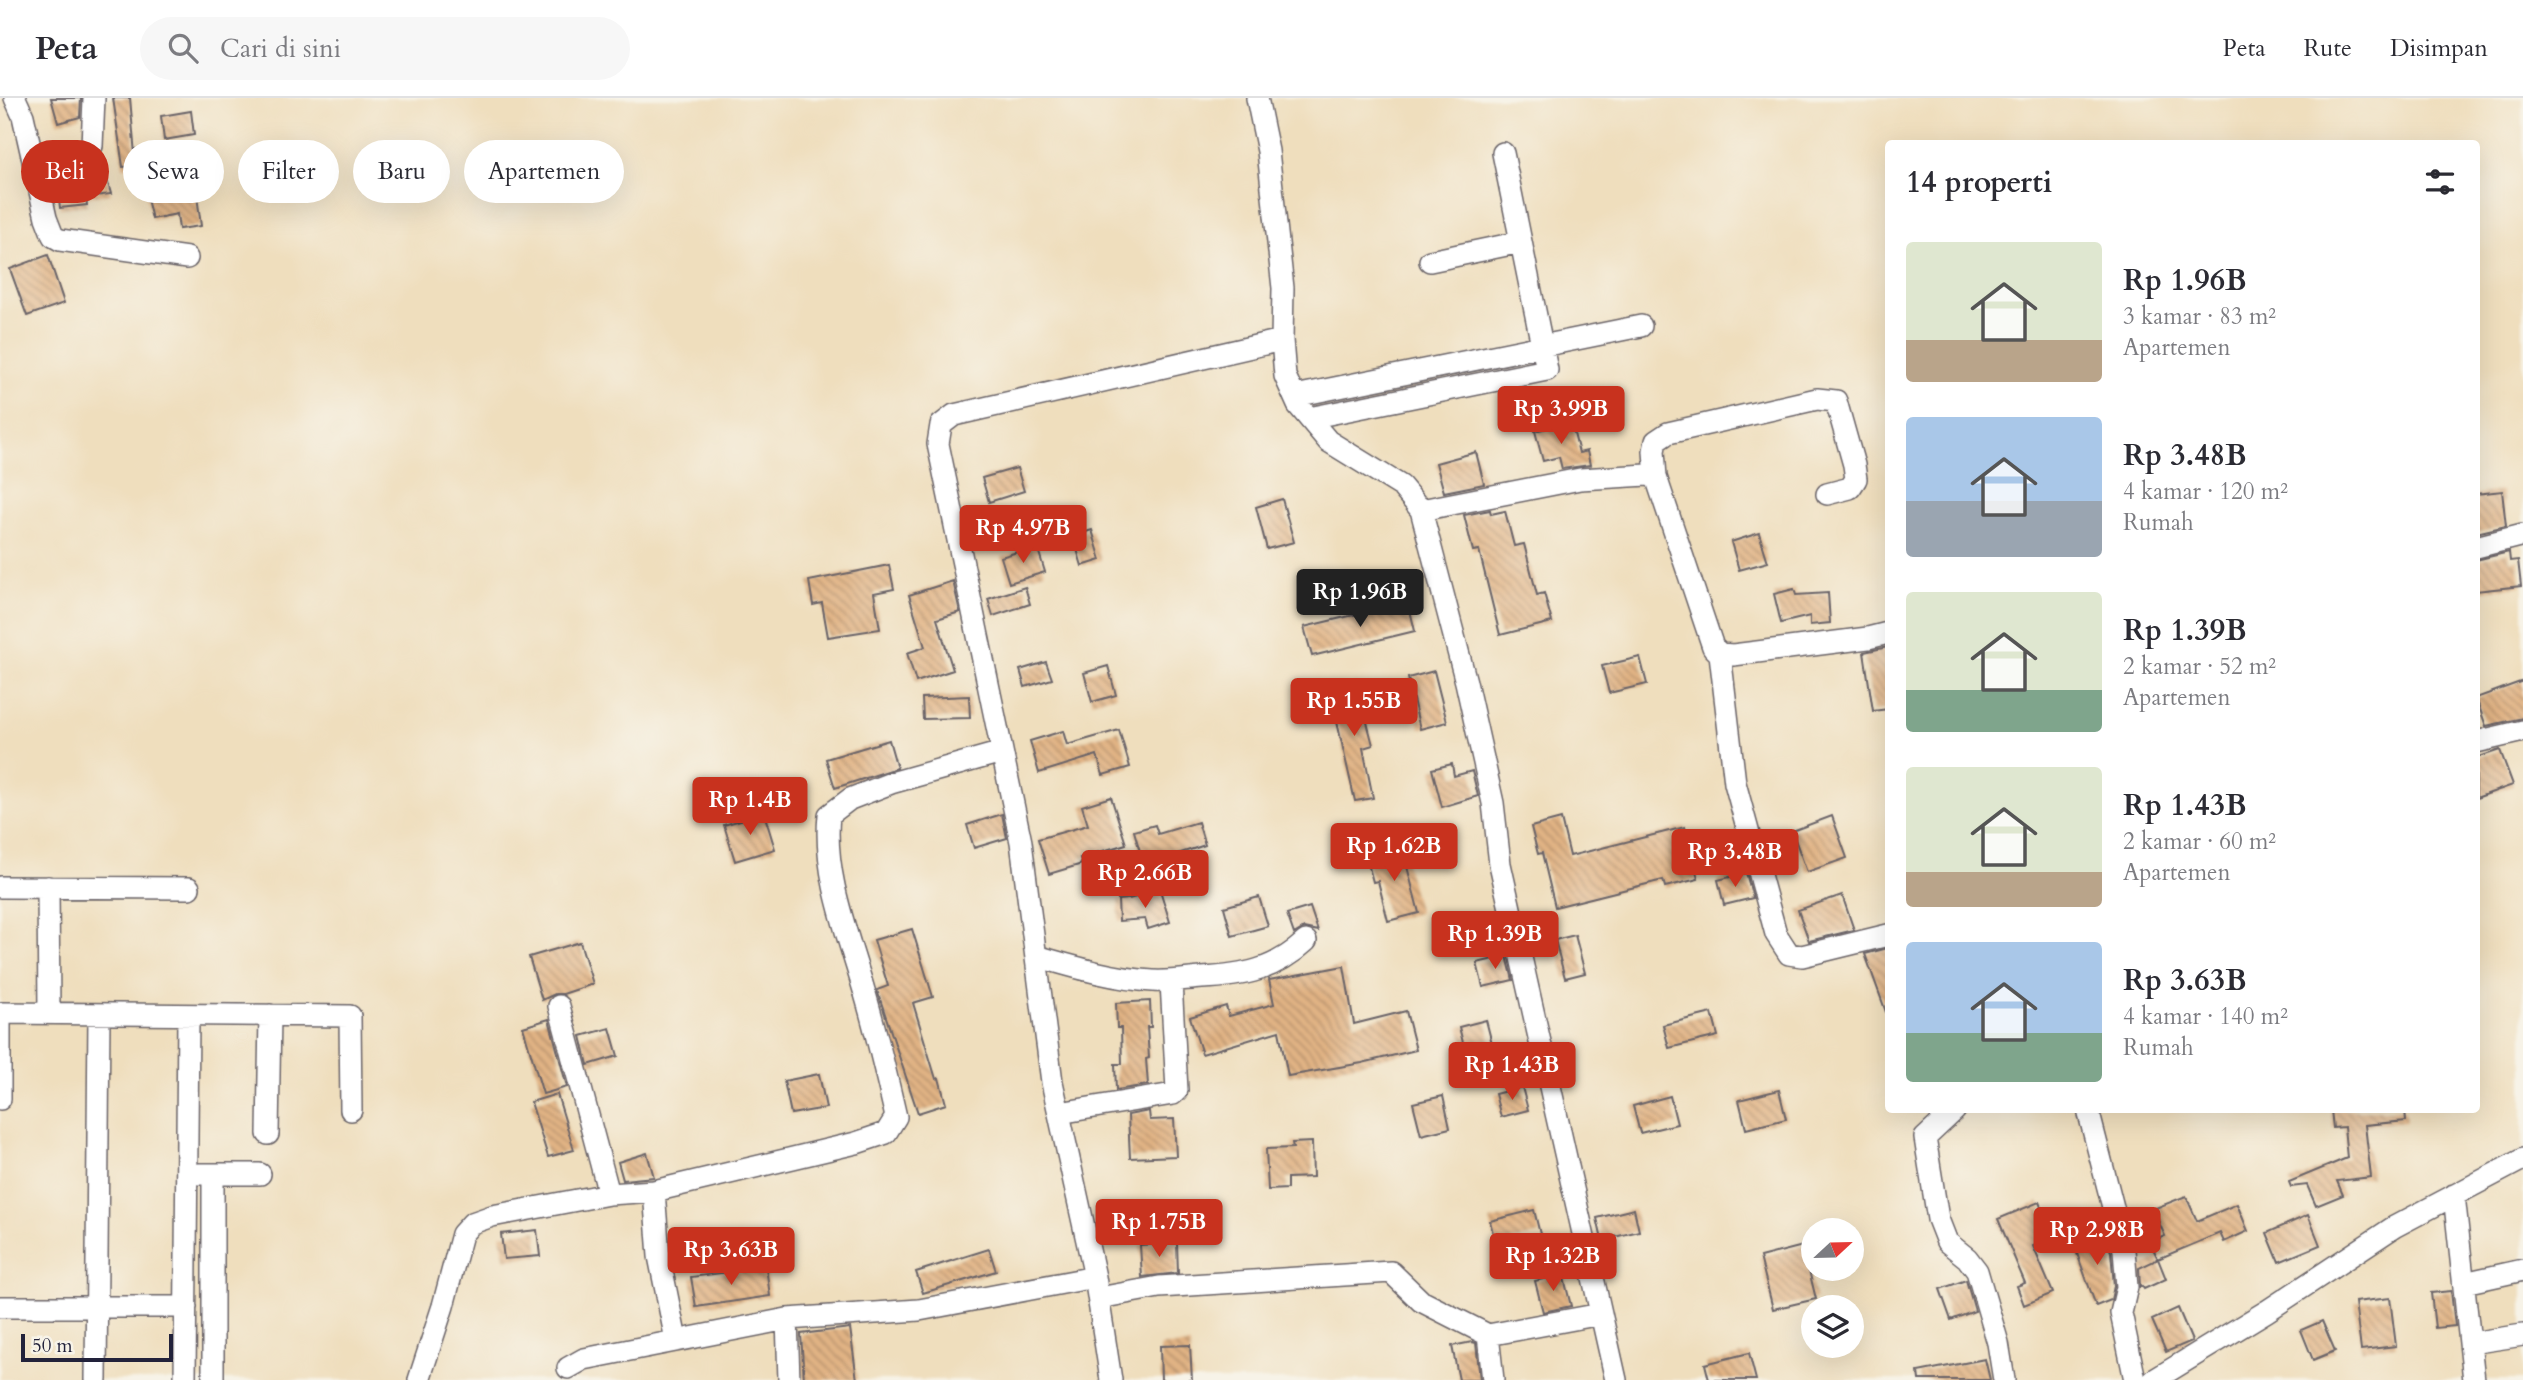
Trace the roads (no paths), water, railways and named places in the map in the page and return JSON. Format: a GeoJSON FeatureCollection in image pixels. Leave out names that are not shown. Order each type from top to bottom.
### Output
{"type":"FeatureCollection","features":[{"type":"Feature","properties":{"kind":"street"},"geometry":{"type":"LineString","coordinates":[[15,98],[23,116],[49,230],[53,236],[60,240],[187,258]]}},
{"type":"Feature","properties":{"kind":"street"},"geometry":{"type":"LineString","coordinates":[[92,140],[94,98]]}},
{"type":"Feature","properties":{"kind":"street"},"geometry":{"type":"LineString","coordinates":[[1257,98],[1268,151],[1283,288],[1282,340],[1285,376],[1298,405],[1328,441],[1401,486],[1421,510],[1466,682],[1493,803],[1500,864],[1616,1380]]}},
{"type":"Feature","properties":{"kind":"street"},"geometry":{"type":"LineString","coordinates":[[1309,418],[1548,370],[1503,153]]}},
{"type":"Feature","properties":{"kind":"street"},"geometry":{"type":"LineString","coordinates":[[1430,261],[1521,242]]}},
{"type":"Feature","properties":{"kind":"street"},"geometry":{"type":"LineString","coordinates":[[1295,396],[1640,326]]}},
{"type":"Feature","properties":{"kind":"street"},"geometry":{"type":"LineString","coordinates":[[1111,1380],[1097,1288],[1052,1082],[1021,842],[938,444],[941,425],[954,415],[1282,340]]}},
{"type":"Feature","properties":{"kind":"street"},"geometry":{"type":"LineString","coordinates":[[1827,494],[1850,488],[1856,479],[1836,401],[1830,399],[1817,398],[1668,433],[1656,441],[1656,477],[1713,648],[1720,654],[1733,655],[1885,633]]}},
{"type":"Feature","properties":{"kind":"street"},"geometry":{"type":"LineString","coordinates":[[1421,510],[1580,479],[1647,475],[1656,477]]}},
{"type":"Feature","properties":{"kind":"street"},"geometry":{"type":"LineString","coordinates":[[2480,546],[2523,535]]}},
{"type":"Feature","properties":{"kind":"street"},"geometry":{"type":"LineString","coordinates":[[1720,654],[1735,783],[1776,934],[1783,947],[1789,954],[1802,956],[1885,936]]}},
{"type":"Feature","properties":{"kind":"street"},"geometry":{"type":"LineString","coordinates":[[2480,741],[2523,731]]}},
{"type":"Feature","properties":{"kind":"street"},"geometry":{"type":"LineString","coordinates":[[418,1380],[443,1306],[462,1234],[472,1223],[492,1216],[609,1194],[654,1191],[856,1143],[886,1133],[896,1117],[876,1030],[835,887],[826,840],[829,815],[850,799],[891,783],[1002,752]]}},
{"type":"Feature","properties":{"kind":"street"},"geometry":{"type":"LineString","coordinates":[[0,887],[189,888]]}},
{"type":"Feature","properties":{"kind":"street"},"geometry":{"type":"LineString","coordinates":[[48,887],[49,1013]]}},
{"type":"Feature","properties":{"kind":"street"},"geometry":{"type":"LineString","coordinates":[[1036,956],[1120,977],[1171,982],[1231,976],[1268,968],[1289,957],[1307,942]]}},
{"type":"Feature","properties":{"kind":"street"},"geometry":{"type":"LineString","coordinates":[[1059,1113],[1173,1094],[1177,1090],[1171,982]]}},
{"type":"Feature","properties":{"kind":"street"},"geometry":{"type":"LineString","coordinates":[[559,1006],[609,1194]]}},
{"type":"Feature","properties":{"kind":"street"},"geometry":{"type":"LineString","coordinates":[[0,1098],[0,1013],[350,1016],[351,1110]]}},
{"type":"Feature","properties":{"kind":"street"},"geometry":{"type":"LineString","coordinates":[[96,1380],[99,1014]]}},
{"type":"Feature","properties":{"kind":"street"},"geometry":{"type":"LineString","coordinates":[[185,1380],[188,1015]]}},
{"type":"Feature","properties":{"kind":"street"},"geometry":{"type":"LineString","coordinates":[[268,1133],[270,1015]]}},
{"type":"Feature","properties":{"kind":"street"},"geometry":{"type":"LineString","coordinates":[[1952,1113],[1925,1138],[1938,1219],[1947,1242],[1977,1271],[1998,1343],[2004,1380]]}},
{"type":"Feature","properties":{"kind":"street"},"geometry":{"type":"LineString","coordinates":[[2089,1113],[2124,1250],[2127,1286],[2121,1313],[2135,1380]]}},
{"type":"Feature","properties":{"kind":"street"},"geometry":{"type":"LineString","coordinates":[[2154,1380],[2267,1311],[2394,1227],[2523,1159]]}},
{"type":"Feature","properties":{"kind":"street"},"geometry":{"type":"LineString","coordinates":[[187,1174],[260,1174]]}},
{"type":"Feature","properties":{"kind":"street"},"geometry":{"type":"LineString","coordinates":[[213,1174],[213,1380]]}},
{"type":"Feature","properties":{"kind":"street"},"geometry":{"type":"LineString","coordinates":[[654,1191],[659,1256],[676,1340]]}},
{"type":"Feature","properties":{"kind":"street"},"geometry":{"type":"LineString","coordinates":[[2454,1195],[2473,1380]]}},
{"type":"Feature","properties":{"kind":"street"},"geometry":{"type":"LineString","coordinates":[[2464,1283],[2523,1270]]}},
{"type":"Feature","properties":{"kind":"street"},"geometry":{"type":"LineString","coordinates":[[568,1368],[584,1359],[787,1319],[919,1310],[1097,1288],[1159,1287],[1391,1272],[1421,1301],[1488,1335],[1601,1314]]}},
{"type":"Feature","properties":{"kind":"street"},"geometry":{"type":"LineString","coordinates":[[0,1307],[186,1307]]}},
{"type":"Feature","properties":{"kind":"street"},"geometry":{"type":"LineString","coordinates":[[787,1319],[789,1380]]}},
{"type":"Feature","properties":{"kind":"street"},"geometry":{"type":"LineString","coordinates":[[1488,1335],[1493,1380]]}},
{"type":"Feature","properties":{"kind":"street"},"geometry":{"type":"LineString","coordinates":[[2470,1343],[2523,1335]]}}]}
